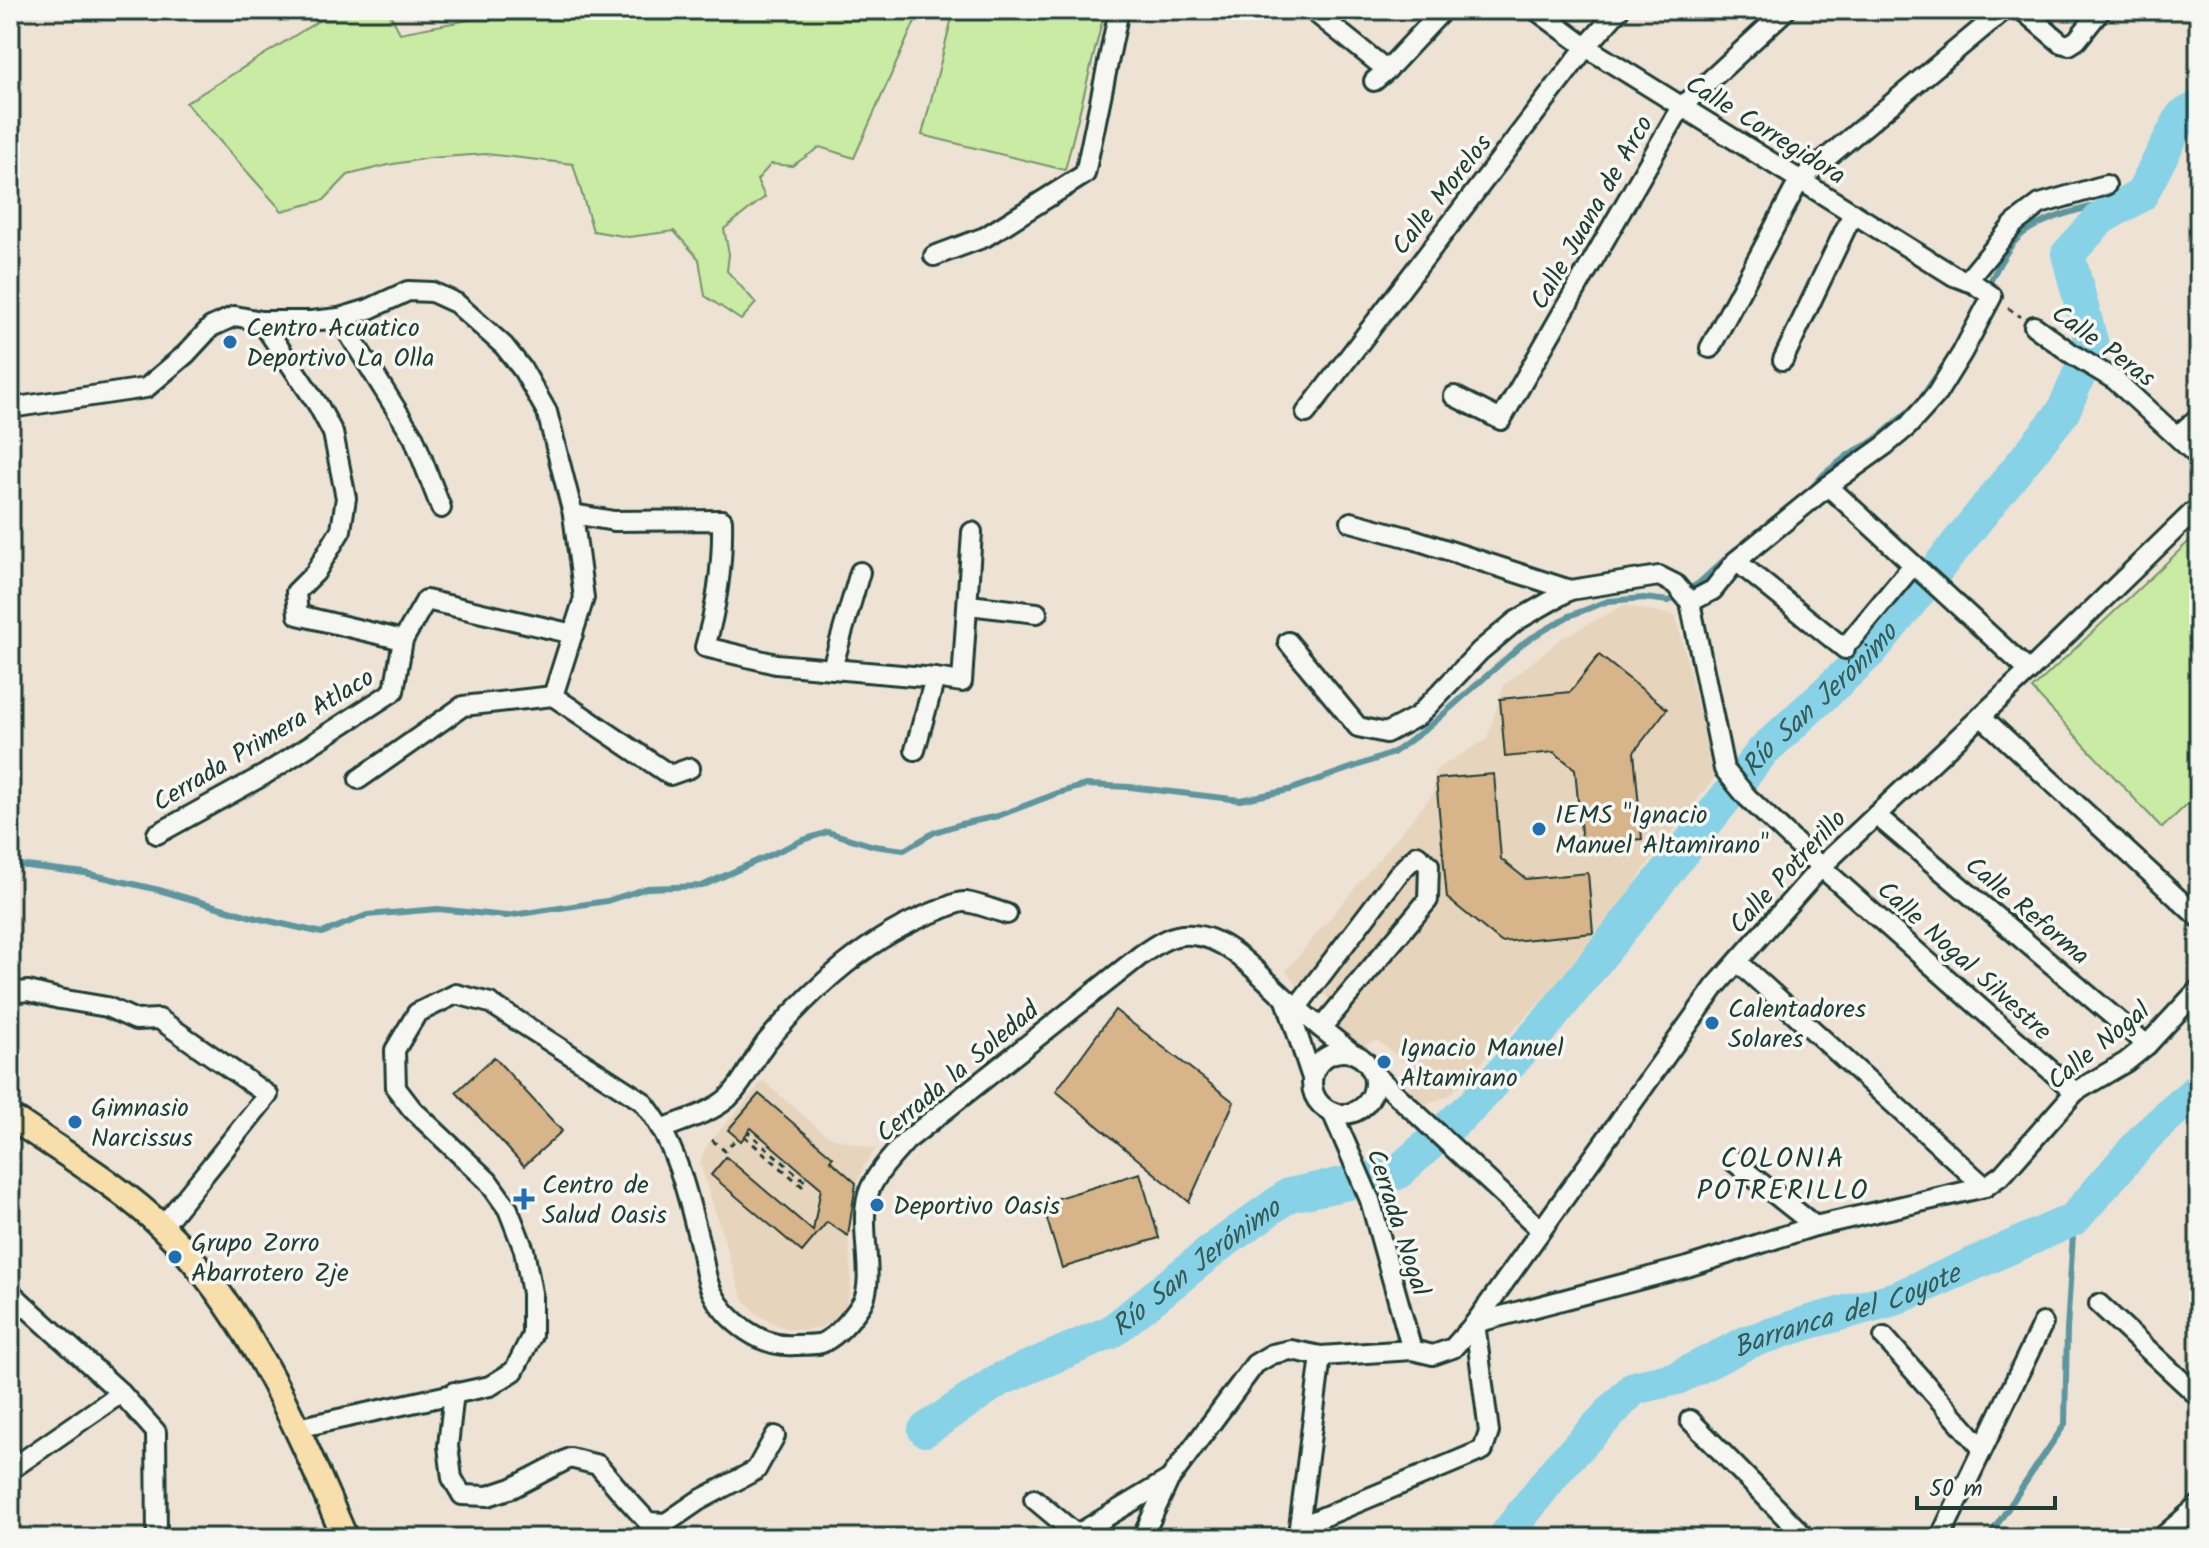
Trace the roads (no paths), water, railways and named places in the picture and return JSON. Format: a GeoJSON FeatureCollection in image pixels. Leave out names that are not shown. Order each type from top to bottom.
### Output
{"type":"FeatureCollection","features":[{"type":"Feature","properties":{"kind":"main road"},"geometry":{"type":"LineString","coordinates":[[10,1119],[114,1187],[162,1227],[203,1270],[233,1311],[267,1368],[345,1538]]}},
{"type":"Feature","properties":{"kind":"street"},"geometry":{"type":"LineString","coordinates":[[934,256],[985,237],[1085,174],[1119,10]]}},
{"type":"Feature","properties":{"kind":"street"},"geometry":{"type":"LineString","coordinates":[[1312,10],[1380,76],[1443,10]]}},
{"type":"Feature","properties":{"kind":"street","name":"Calle Corregidora"},"geometry":{"type":"LineString","coordinates":[[1536,10],[1586,47],[1681,107],[1965,280]]}},
{"type":"Feature","properties":{"kind":"street","name":"Calle Morelos"},"geometry":{"type":"LineString","coordinates":[[1306,413],[1586,47],[1619,10]]}},
{"type":"Feature","properties":{"kind":"street","name":"Calle Juana de Arco"},"geometry":{"type":"LineString","coordinates":[[1454,396],[1501,420],[1681,107],[1786,10]]}},
{"type":"Feature","properties":{"kind":"street"},"geometry":{"type":"LineString","coordinates":[[1710,348],[1799,181],[2004,10]]}},
{"type":"Feature","properties":{"kind":"street"},"geometry":{"type":"LineString","coordinates":[[2022,10],[2061,43],[2069,45],[2077,40],[2101,10]]}},
{"type":"Feature","properties":{"kind":"street"},"geometry":{"type":"LineString","coordinates":[[1288,642],[1358,727],[1386,733],[1418,716],[1480,651],[1516,621],[1570,590],[1659,576],[1675,584],[1690,601],[1713,590],[1736,561],[1828,486],[1884,446],[1908,426],[1936,395],[1962,353],[1991,295],[1965,280],[2014,224],[2040,204],[2106,185]]}},
{"type":"Feature","properties":{"kind":"street"},"geometry":{"type":"LineString","coordinates":[[1783,360],[1853,213]]}},
{"type":"Feature","properties":{"kind":"street"},"geometry":{"type":"LineString","coordinates":[[10,408],[146,388],[186,354],[211,327],[235,316],[261,321],[339,318],[369,309],[408,291],[432,292],[456,303],[504,346],[523,370],[547,412],[573,514],[584,598],[553,696]]}},
{"type":"Feature","properties":{"kind":"street"},"geometry":{"type":"LineString","coordinates":[[339,318],[414,438],[441,508]]}},
{"type":"Feature","properties":{"kind":"street"},"geometry":{"type":"LineString","coordinates":[[261,321],[318,405],[333,433],[346,498],[341,530],[315,573],[296,592],[298,615],[403,640]]}},
{"type":"Feature","properties":{"kind":"street","name":"Calle Peras"},"geometry":{"type":"LineString","coordinates":[[2034,326],[2115,380],[2199,457]]}},
{"type":"Feature","properties":{"kind":"street"},"geometry":{"type":"LineString","coordinates":[[2178,435],[2199,417]]}},
{"type":"Feature","properties":{"kind":"street"},"geometry":{"type":"LineString","coordinates":[[1828,486],[2029,671]]}},
{"type":"Feature","properties":{"kind":"street","name":"Calle Potrerillo"},"geometry":{"type":"LineString","coordinates":[[1169,1480],[1255,1364],[1272,1354],[1291,1350],[1321,1356],[1412,1350],[1433,1355],[1453,1348],[1475,1323],[1715,987],[1821,867],[2199,509]]}},
{"type":"Feature","properties":{"kind":"street"},"geometry":{"type":"LineString","coordinates":[[573,514],[614,521],[722,520],[715,613],[705,647],[776,664],[962,682],[972,532]]}},
{"type":"Feature","properties":{"kind":"street"},"geometry":{"type":"LineString","coordinates":[[1351,522],[1570,590]]}},
{"type":"Feature","properties":{"kind":"street"},"geometry":{"type":"LineString","coordinates":[[1736,561],[1848,644],[1915,567]]}},
{"type":"Feature","properties":{"kind":"street"},"geometry":{"type":"LineString","coordinates":[[832,668],[860,572]]}},
{"type":"Feature","properties":{"kind":"street","name":"Cerrada Primera Atlaco"},"geometry":{"type":"LineString","coordinates":[[157,834],[264,775],[394,691],[403,640],[426,600],[573,634]]}},
{"type":"Feature","properties":{"kind":"street","name":"Calle Nogal Silvestre"},"geometry":{"type":"LineString","coordinates":[[1690,601],[1724,769],[1747,797],[1821,867],[2075,1092]]}},
{"type":"Feature","properties":{"kind":"street"},"geometry":{"type":"LineString","coordinates":[[969,605],[1037,613]]}},
{"type":"Feature","properties":{"kind":"street"},"geometry":{"type":"LineString","coordinates":[[915,750],[935,678]]}},
{"type":"Feature","properties":{"kind":"street"},"geometry":{"type":"LineString","coordinates":[[359,779],[463,706],[553,696],[670,775],[690,768]]}},
{"type":"Feature","properties":{"kind":"street"},"geometry":{"type":"LineString","coordinates":[[1981,716],[2199,918]]}},
{"type":"Feature","properties":{"kind":"street","name":"Calle Reforma"},"geometry":{"type":"LineString","coordinates":[[1876,815],[2147,1045]]}},
{"type":"Feature","properties":{"kind":"street"},"geometry":{"type":"LineString","coordinates":[[1291,1002],[1417,855],[1429,865],[1428,900],[1321,1028]]}},
{"type":"Feature","properties":{"kind":"street"},"geometry":{"type":"LineString","coordinates":[[662,1129],[711,1110],[727,1099],[745,1079],[767,1042],[803,1002],[872,943],[931,913],[963,901],[1007,914]]}},
{"type":"Feature","properties":{"kind":"street","name":"Cerrada la Soledad"},"geometry":{"type":"LineString","coordinates":[[297,1428],[490,1386],[514,1371],[532,1335],[532,1293],[524,1250],[508,1209],[488,1181],[412,1109],[396,1088],[395,1050],[417,1013],[456,994],[490,1003],[642,1101],[655,1115],[684,1181],[711,1291],[725,1312],[749,1333],[783,1346],[823,1343],[850,1320],[865,1299],[864,1218],[869,1191],[885,1165],[906,1141],[1141,955],[1174,935],[1209,938],[1236,953],[1352,1053]]}},
{"type":"Feature","properties":{"kind":"street"},"geometry":{"type":"LineString","coordinates":[[1738,962],[1985,1187]]}},
{"type":"Feature","properties":{"kind":"street","name":"Calle Nogal"},"geometry":{"type":"LineString","coordinates":[[1475,1323],[1687,1267],[1815,1226],[1985,1187],[2003,1174],[2075,1092],[2126,1062],[2147,1045],[2199,989]]}},
{"type":"Feature","properties":{"kind":"street"},"geometry":{"type":"LineString","coordinates":[[10,993],[28,991],[107,1007],[136,1020],[159,1019],[268,1095],[162,1227]]}},
{"type":"Feature","properties":{"kind":"street","name":"Cerrada la Soledad"},"geometry":{"type":"LineString","coordinates":[[1291,1002],[1312,1078]]}},
{"type":"Feature","properties":{"kind":"street"},"geometry":{"type":"LineString","coordinates":[[1371,1071],[1373,1091],[1362,1108],[1353,1113],[1332,1112],[1316,1099],[1312,1089],[1315,1068],[1331,1054],[1352,1053],[1364,1060],[1371,1071],[1541,1230]]}},
{"type":"Feature","properties":{"kind":"street","name":"Cerrada Nogal"},"geometry":{"type":"LineString","coordinates":[[1332,1112],[1370,1200],[1412,1350]]}},
{"type":"Feature","properties":{"kind":"street"},"geometry":{"type":"LineString","coordinates":[[1732,1160],[1815,1226]]}},
{"type":"Feature","properties":{"kind":"street"},"geometry":{"type":"LineString","coordinates":[[10,1292],[17,1310],[121,1393],[156,1432],[157,1538]]}},
{"type":"Feature","properties":{"kind":"street"},"geometry":{"type":"LineString","coordinates":[[2099,1304],[2199,1397]]}},
{"type":"Feature","properties":{"kind":"street"},"geometry":{"type":"LineString","coordinates":[[1298,1533],[1483,1450],[1489,1432],[1475,1323]]}},
{"type":"Feature","properties":{"kind":"street"},"geometry":{"type":"LineString","coordinates":[[1940,1538],[2043,1323]]}},
{"type":"Feature","properties":{"kind":"street"},"geometry":{"type":"LineString","coordinates":[[1884,1337],[1982,1448]]}},
{"type":"Feature","properties":{"kind":"street"},"geometry":{"type":"LineString","coordinates":[[1298,1533],[1321,1356]]}},
{"type":"Feature","properties":{"kind":"street"},"geometry":{"type":"LineString","coordinates":[[454,1392],[448,1446],[452,1478],[462,1495],[488,1496],[512,1488],[570,1458],[598,1465],[648,1522],[666,1523],[698,1501],[756,1470],[775,1436]]}},
{"type":"Feature","properties":{"kind":"street"},"geometry":{"type":"LineString","coordinates":[[10,1470],[121,1393]]}},
{"type":"Feature","properties":{"kind":"street"},"geometry":{"type":"LineString","coordinates":[[1690,1420],[1806,1538]]}},
{"type":"Feature","properties":{"kind":"street"},"geometry":{"type":"LineString","coordinates":[[1034,1499],[1074,1536],[1169,1480]]}},
{"type":"Feature","properties":{"kind":"street"},"geometry":{"type":"LineString","coordinates":[[1142,1538],[1169,1480]]}},
{"type":"Feature","properties":{"kind":"street"},"geometry":{"type":"LineString","coordinates":[[2161,1538],[2199,1505]]}},
{"type":"Feature","properties":{"kind":"waterway","name":"Río San Jerónimo"},"geometry":{"type":"LineString","coordinates":[[925,1430],[999,1380],[1111,1332],[1214,1249],[1289,1195],[1397,1173],[1474,1104],[1549,1020],[1763,751],[1871,651],[2063,412],[2092,345],[2068,254],[2101,218],[2141,195],[2182,116],[2199,107]]}},
{"type":"Feature","properties":{"kind":"waterway"},"geometry":{"type":"LineString","coordinates":[[1986,290],[2009,249],[2030,229],[2077,210],[2141,195]]}},
{"type":"Feature","properties":{"kind":"waterway"},"geometry":{"type":"LineString","coordinates":[[1810,490],[1824,474],[1849,454],[1874,441],[1917,404],[1946,362]]}},
{"type":"Feature","properties":{"kind":"waterway"},"geometry":{"type":"LineString","coordinates":[[10,864],[85,873],[322,933],[367,915],[438,909],[506,916],[607,901],[647,888],[702,886],[803,840],[828,832],[874,846],[904,850],[935,832],[998,816],[1086,785],[1240,800],[1289,790],[1393,753],[1430,726],[1526,641],[1569,616],[1608,601],[1644,598],[1669,601],[1699,583],[1736,549]]}},
{"type":"Feature","properties":{"kind":"waterway","name":"Barranca del Coyote"},"geometry":{"type":"LineString","coordinates":[[1504,1538],[1558,1468],[1634,1388],[1677,1378],[1748,1342],[1897,1298],[2074,1219],[2147,1135],[2199,1088]]}},
{"type":"Feature","properties":{"kind":"waterway"},"geometry":{"type":"LineString","coordinates":[[1988,1538],[2065,1424],[2074,1219]]}},
{"type":"Feature","properties":{"kind":"place","name":"Centro Acuatico Deportivo La Olla"},"geometry":{"type":"Point","coordinates":[230,342]}},
{"type":"Feature","properties":{"kind":"place","name":"IEMS \"Ignacio Manuel Altamirano\""},"geometry":{"type":"Point","coordinates":[1539,829]}},
{"type":"Feature","properties":{"kind":"place","name":"Calentadores Solares"},"geometry":{"type":"Point","coordinates":[1712,1023]}},
{"type":"Feature","properties":{"kind":"place","name":"Ignacio Manuel Altamirano"},"geometry":{"type":"Point","coordinates":[1384,1062]}},
{"type":"Feature","properties":{"kind":"place","name":"Gimnasio Narcissus"},"geometry":{"type":"Point","coordinates":[75,1122]}},
{"type":"Feature","properties":{"kind":"place","name":"Centro de Salud Oasis"},"geometry":{"type":"Point","coordinates":[524,1199]}},
{"type":"Feature","properties":{"kind":"place","name":"Deportivo Oasis"},"geometry":{"type":"Point","coordinates":[877,1205]}},
{"type":"Feature","properties":{"kind":"place","name":"Grupo Zorro Abarrotero Zje"},"geometry":{"type":"Point","coordinates":[175,1257]}},
{"type":"Feature","properties":{"kind":"district","name":"COLONIA POTRERILLO"},"geometry":{"type":"Point","coordinates":[1783,1173]}}]}
